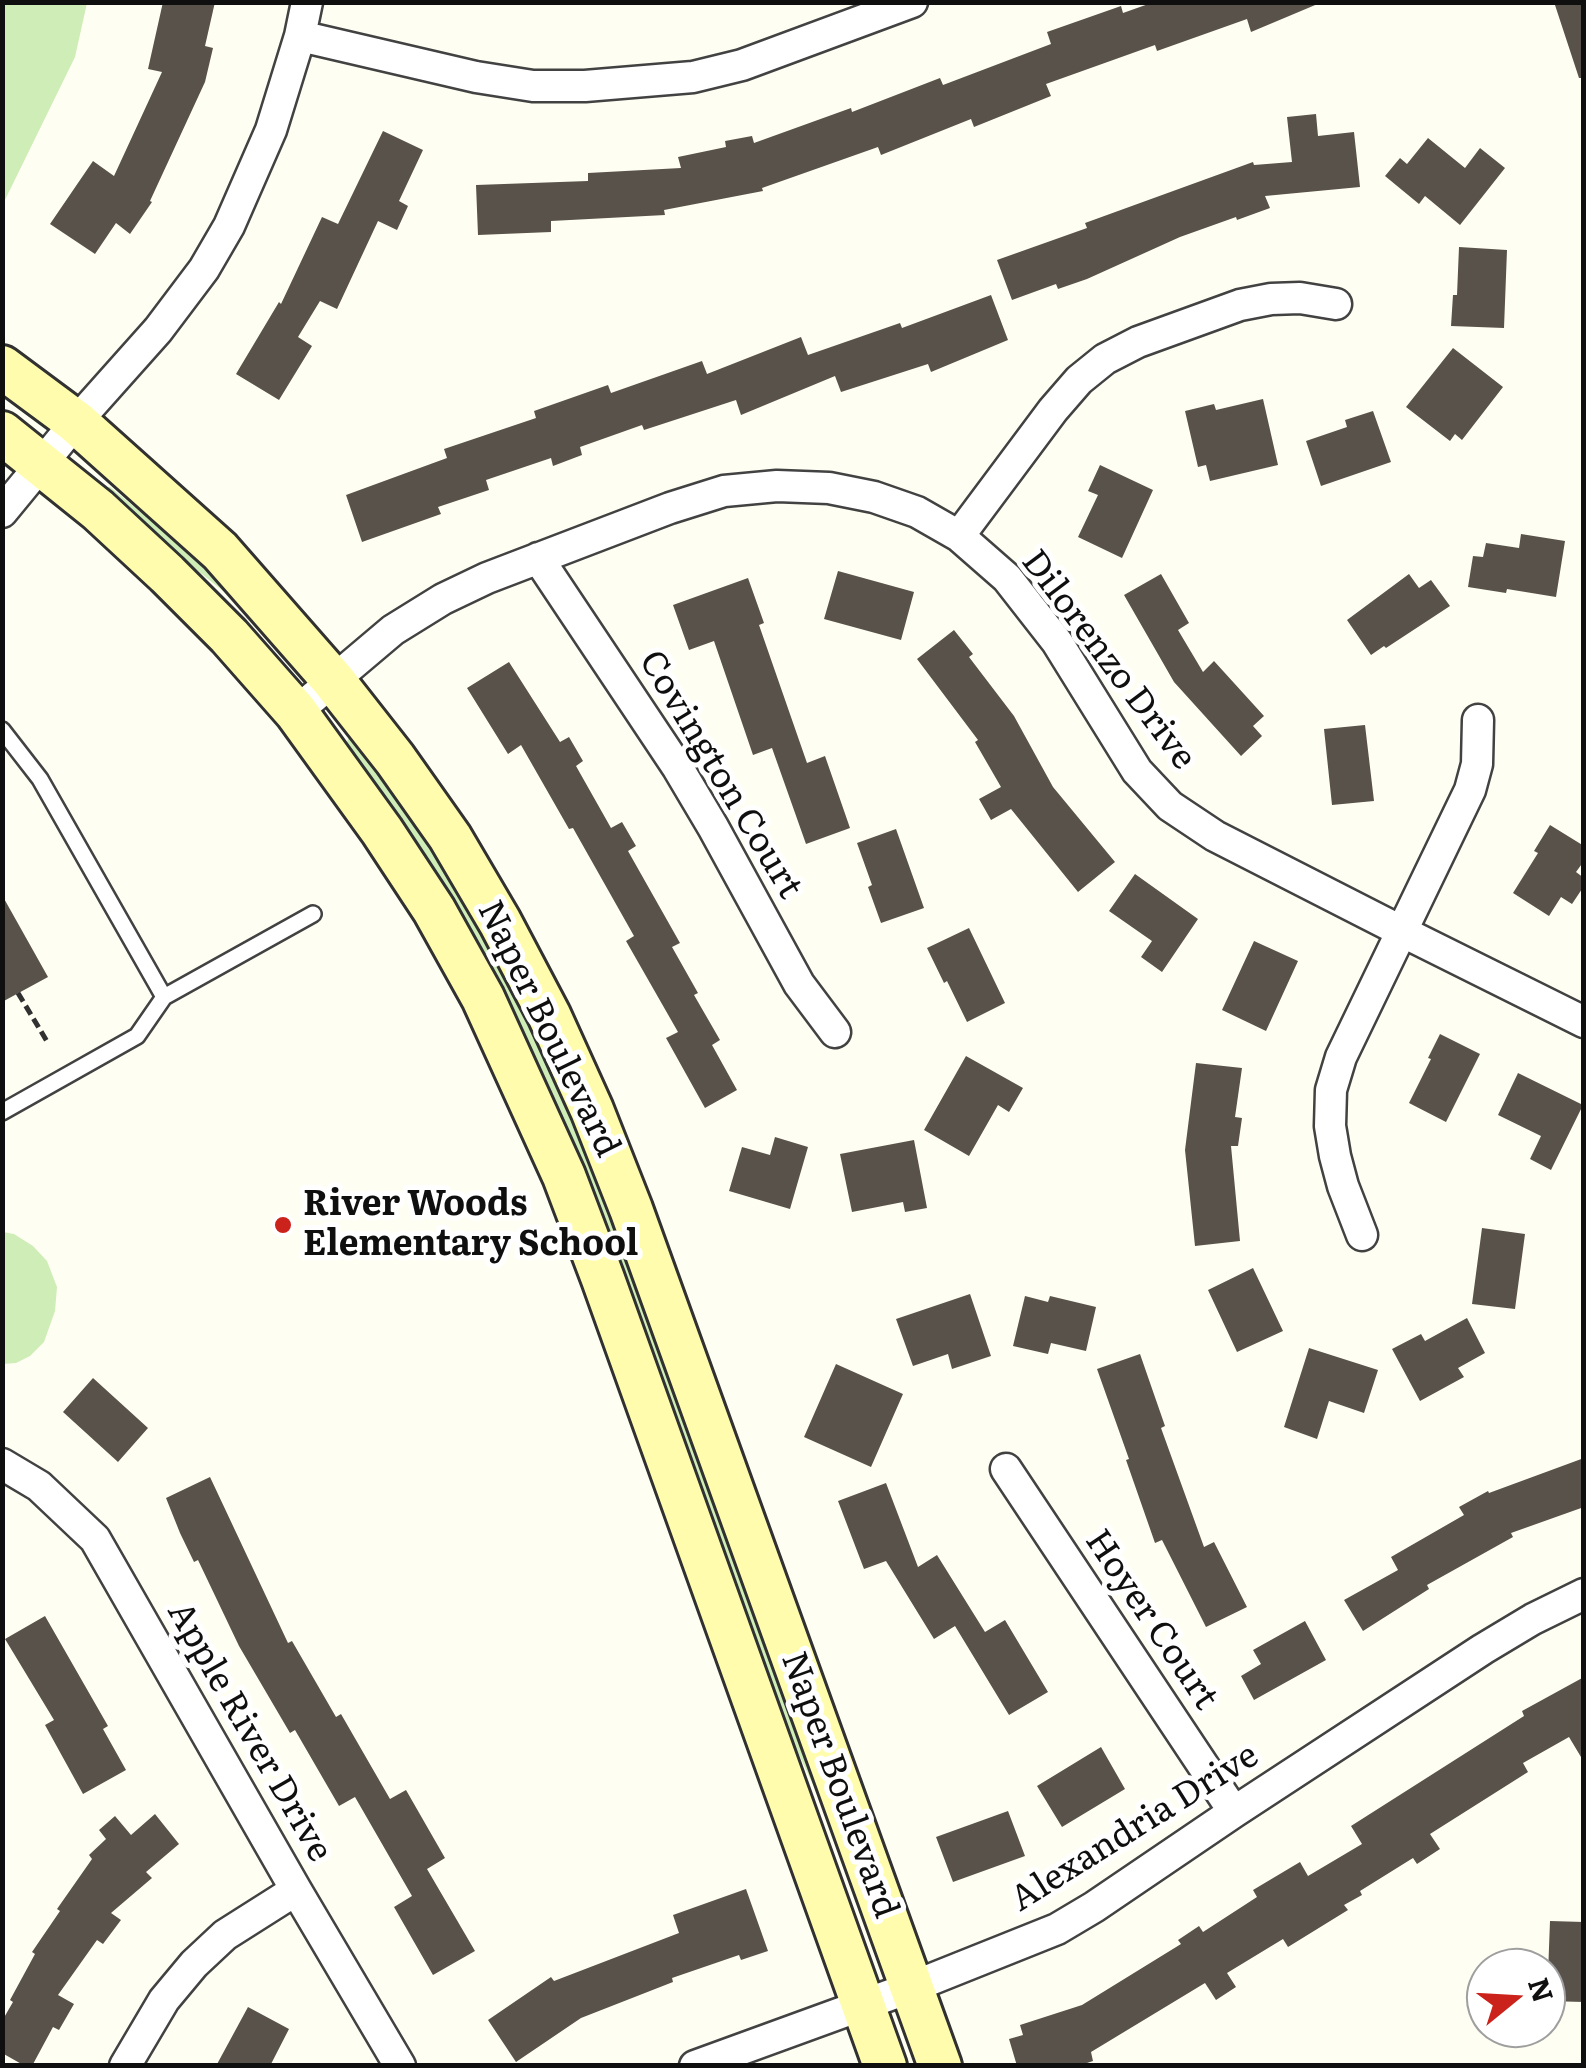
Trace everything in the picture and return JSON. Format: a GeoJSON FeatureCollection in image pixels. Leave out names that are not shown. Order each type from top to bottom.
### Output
{"type":"FeatureCollection","features":[{"type":"Feature","properties":{"kind":"main road","name":"Naper Boulevard"},"geometry":{"type":"LineString","coordinates":[[2,367],[76,422],[220,551],[333,680],[395,759],[450,837],[500,922],[548,1015],[632,1209],[940,2066]]}},
{"type":"Feature","properties":{"kind":"main road","name":"Naper Boulevard"},"geometry":{"type":"LineString","coordinates":[[2,433],[98,510],[167,574],[296,712],[434,910],[484,998],[564,1176],[603,1279],[886,2066]]}},
{"type":"Feature","properties":{"kind":"street"},"geometry":{"type":"LineString","coordinates":[[2,512],[158,330],[204,269],[229,226],[271,130],[308,2]]}},
{"type":"Feature","properties":{"kind":"street"},"geometry":{"type":"LineString","coordinates":[[300,36],[476,77],[533,86],[586,86],[693,77],[742,65],[912,2]]}},
{"type":"Feature","properties":{"kind":"street"},"geometry":{"type":"LineString","coordinates":[[960,536],[1053,410],[1079,380],[1105,359],[1138,342],[1240,305],[1300,298],[1336,304]]}},
{"type":"Feature","properties":{"kind":"street","name":"Dilorenzo Drive"},"geometry":{"type":"LineString","coordinates":[[296,712],[393,630],[443,599],[486,578],[670,508],[724,491],[777,486],[829,488],[874,498],[916,512],[960,536],[1006,578],[1057,642],[1137,771],[1170,806],[1216,836],[1584,1022]]}},
{"type":"Feature","properties":{"kind":"street","name":"Covington Court"},"geometry":{"type":"LineString","coordinates":[[538,558],[670,754],[798,984],[835,1032]]}},
{"type":"Feature","properties":{"kind":"street"},"geometry":{"type":"LineString","coordinates":[[1362,1235],[1335,1156],[1330,1126],[1332,1090],[1341,1056],[1470,790],[1477,764],[1478,720]]}},
{"type":"Feature","properties":{"kind":"street","name":"Apple River Drive"},"geometry":{"type":"LineString","coordinates":[[2,1464],[39,1486],[96,1539],[400,2066]]}},
{"type":"Feature","properties":{"kind":"street","name":"Hoyer Court"},"geometry":{"type":"LineString","coordinates":[[1006,1469],[1234,1812]]}},
{"type":"Feature","properties":{"kind":"street","name":"Alexandria Drive"},"geometry":{"type":"LineString","coordinates":[[696,2066],[1057,1929],[1483,1649],[1584,1594]]}},
{"type":"Feature","properties":{"kind":"street"},"geometry":{"type":"LineString","coordinates":[[126,2066],[164,2000],[194,1964],[225,1936],[296,1890]]}},
{"type":"Feature","properties":{"kind":"lane"},"geometry":{"type":"LineString","coordinates":[[2,730],[40,780],[164,997]]}},
{"type":"Feature","properties":{"kind":"lane"},"geometry":{"type":"LineString","coordinates":[[2,1112],[137,1036],[164,997],[314,914]]}},
{"type":"Feature","properties":{"kind":"path"},"geometry":{"type":"LineString","coordinates":[[18,993],[48,1043]]}},
{"type":"Feature","properties":{"kind":"green space"},"geometry":{"type":"Polygon","coordinates":[[[3,2],[87,3],[75,57],[3,204],[3,2]]]}},
{"type":"Feature","properties":{"kind":"green space"},"geometry":{"type":"Polygon","coordinates":[[[106,487],[234,589],[273,640],[233,599],[146,529],[106,487]]]}},
{"type":"Feature","properties":{"kind":"green space"},"geometry":{"type":"Polygon","coordinates":[[[356,736],[439,847],[582,1118],[870,1930],[828,1817],[768,1688],[582,1178],[348,754],[349,737],[356,736]]]}},
{"type":"Feature","properties":{"kind":"green space"},"geometry":{"type":"Polygon","coordinates":[[[3,1232],[33,1246],[47,1261],[57,1287],[55,1311],[44,1342],[30,1356],[3,1364],[3,1232]]]}},
{"type":"Feature","properties":{"kind":"building"},"geometry":{"type":"Polygon","coordinates":[[[163,2],[215,2],[205,46],[213,48],[205,82],[152,202],[130,234],[116,223],[95,254],[50,224],[93,161],[114,176],[162,72],[148,69],[163,2]]]}},
{"type":"Feature","properties":{"kind":"building"},"geometry":{"type":"Polygon","coordinates":[[[1154,2],[1320,3],[1251,32],[1247,19],[1157,51],[1155,45],[1046,84],[1051,96],[974,127],[971,119],[881,155],[878,147],[762,188],[763,191],[664,210],[665,215],[551,221],[551,232],[478,235],[476,185],[588,181],[588,173],[681,168],[678,157],[726,147],[725,141],[752,136],[754,143],[851,108],[852,112],[940,78],[943,85],[1051,44],[1047,32],[1121,6],[1123,13],[1154,2]]]}},
{"type":"Feature","properties":{"kind":"building"},"geometry":{"type":"Polygon","coordinates":[[[1554,2],[1584,2],[1584,78],[1579,78],[1554,2]]]}},
{"type":"Feature","properties":{"kind":"building"},"geometry":{"type":"Polygon","coordinates":[[[1316,114],[1318,136],[1354,132],[1360,187],[1265,196],[1270,208],[1180,237],[1087,279],[1058,289],[1056,284],[1012,300],[997,260],[1087,228],[1085,223],[1253,162],[1292,162],[1287,117],[1316,114]]]}},
{"type":"Feature","properties":{"kind":"building"},"geometry":{"type":"Polygon","coordinates":[[[383,131],[423,150],[399,201],[408,206],[397,230],[378,221],[337,309],[320,301],[298,337],[312,346],[279,400],[236,374],[281,304],[322,217],[338,224],[383,131]]]}},
{"type":"Feature","properties":{"kind":"building"},"geometry":{"type":"Polygon","coordinates":[[[1428,138],[1465,168],[1480,148],[1505,168],[1460,225],[1425,196],[1419,204],[1385,176],[1400,158],[1407,164],[1428,138]]]}},
{"type":"Feature","properties":{"kind":"building"},"geometry":{"type":"Polygon","coordinates":[[[1459,247],[1507,250],[1504,328],[1451,326],[1459,247]]]}},
{"type":"Feature","properties":{"kind":"building"},"geometry":{"type":"Polygon","coordinates":[[[991,295],[1008,340],[931,372],[928,364],[841,392],[835,376],[741,415],[736,400],[644,430],[642,425],[580,447],[582,455],[553,466],[551,458],[486,480],[489,490],[438,507],[441,514],[362,542],[346,495],[447,458],[444,449],[536,418],[534,411],[608,385],[611,393],[702,361],[707,374],[801,337],[808,355],[900,323],[902,328],[991,295]]]}},
{"type":"Feature","properties":{"kind":"building"},"geometry":{"type":"Polygon","coordinates":[[[1453,348],[1503,387],[1462,440],[1455,434],[1450,441],[1406,407],[1453,348]]]}},
{"type":"Feature","properties":{"kind":"building"},"geometry":{"type":"Polygon","coordinates":[[[1263,399],[1278,465],[1210,481],[1206,465],[1198,467],[1185,411],[1214,404],[1216,410],[1263,399]]]}},
{"type":"Feature","properties":{"kind":"building"},"geometry":{"type":"Polygon","coordinates":[[[1373,411],[1391,462],[1321,486],[1306,441],[1347,427],[1345,420],[1373,411]]]}},
{"type":"Feature","properties":{"kind":"building"},"geometry":{"type":"Polygon","coordinates":[[[1100,465],[1153,490],[1122,558],[1078,537],[1098,495],[1088,491],[1100,465]]]}},
{"type":"Feature","properties":{"kind":"building"},"geometry":{"type":"Polygon","coordinates":[[[1521,534],[1565,541],[1556,597],[1468,587],[1473,556],[1483,557],[1486,543],[1519,548],[1521,534]]]}},
{"type":"Feature","properties":{"kind":"building"},"geometry":{"type":"Polygon","coordinates":[[[838,571],[914,592],[901,640],[824,619],[838,571]]]}},
{"type":"Feature","properties":{"kind":"building"},"geometry":{"type":"Polygon","coordinates":[[[1161,574],[1189,623],[1178,630],[1203,672],[1214,661],[1264,716],[1253,726],[1262,736],[1241,756],[1174,682],[1124,595],[1161,574]]]}},
{"type":"Feature","properties":{"kind":"building"},"geometry":{"type":"Polygon","coordinates":[[[1409,574],[1419,588],[1431,580],[1450,606],[1371,655],[1347,620],[1409,574]]]}},
{"type":"Feature","properties":{"kind":"building"},"geometry":{"type":"Polygon","coordinates":[[[748,578],[764,623],[759,625],[807,763],[825,756],[850,828],[806,844],[772,748],[753,755],[714,641],[689,650],[673,605],[748,578]]]}},
{"type":"Feature","properties":{"kind":"building"},"geometry":{"type":"Polygon","coordinates":[[[954,630],[973,654],[969,657],[1014,716],[1053,787],[1115,862],[1078,892],[1011,809],[991,820],[979,799],[1001,787],[975,742],[978,740],[917,659],[954,630]]]}},
{"type":"Feature","properties":{"kind":"building"},"geometry":{"type":"Polygon","coordinates":[[[509,662],[560,742],[569,737],[583,761],[576,766],[611,828],[622,822],[636,846],[628,851],[680,943],[672,947],[720,1040],[712,1045],[737,1090],[705,1108],[666,1038],[678,1032],[626,941],[634,936],[573,828],[569,829],[521,745],[508,754],[467,688],[509,662]]]}},
{"type":"Feature","properties":{"kind":"building"},"geometry":{"type":"Polygon","coordinates":[[[1365,725],[1374,801],[1332,805],[1324,729],[1365,725]]]}},
{"type":"Feature","properties":{"kind":"building"},"geometry":{"type":"Polygon","coordinates":[[[1550,825],[1584,846],[1584,861],[1576,872],[1584,878],[1584,886],[1572,904],[1561,897],[1549,916],[1513,893],[1550,825]]]}},
{"type":"Feature","properties":{"kind":"building"},"geometry":{"type":"Polygon","coordinates":[[[896,829],[924,908],[881,923],[857,843],[896,829]]]}},
{"type":"Feature","properties":{"kind":"building"},"geometry":{"type":"Polygon","coordinates":[[[1135,874],[1198,919],[1162,972],[1141,957],[1152,941],[1109,911],[1135,874]]]}},
{"type":"Feature","properties":{"kind":"building"},"geometry":{"type":"Polygon","coordinates":[[[2,895],[48,977],[2,1002],[2,895]]]}},
{"type":"Feature","properties":{"kind":"building"},"geometry":{"type":"Polygon","coordinates":[[[969,928],[1005,1003],[967,1022],[927,948],[969,928]]]}},
{"type":"Feature","properties":{"kind":"building"},"geometry":{"type":"Polygon","coordinates":[[[1254,941],[1298,961],[1266,1031],[1222,1010],[1254,941]]]}},
{"type":"Feature","properties":{"kind":"building"},"geometry":{"type":"Polygon","coordinates":[[[1440,1034],[1480,1054],[1446,1122],[1409,1103],[1440,1034]]]}},
{"type":"Feature","properties":{"kind":"building"},"geometry":{"type":"Polygon","coordinates":[[[966,1056],[1023,1088],[1009,1112],[998,1105],[969,1156],[924,1130],[966,1056]]]}},
{"type":"Feature","properties":{"kind":"building"},"geometry":{"type":"Polygon","coordinates":[[[1196,1063],[1242,1068],[1235,1117],[1242,1118],[1238,1146],[1231,1146],[1240,1241],[1195,1246],[1185,1150],[1196,1063]]]}},
{"type":"Feature","properties":{"kind":"building"},"geometry":{"type":"Polygon","coordinates":[[[1518,1073],[1583,1105],[1551,1170],[1530,1159],[1541,1136],[1498,1115],[1518,1073]]]}},
{"type":"Feature","properties":{"kind":"building"},"geometry":{"type":"Polygon","coordinates":[[[775,1137],[808,1147],[790,1209],[729,1191],[742,1147],[770,1155],[775,1137]]]}},
{"type":"Feature","properties":{"kind":"building"},"geometry":{"type":"Polygon","coordinates":[[[914,1140],[927,1208],[905,1212],[903,1202],[852,1212],[840,1154],[914,1140]]]}},
{"type":"Feature","properties":{"kind":"building"},"geometry":{"type":"Polygon","coordinates":[[[1482,1228],[1525,1234],[1515,1309],[1472,1304],[1482,1228]]]}},
{"type":"Feature","properties":{"kind":"building"},"geometry":{"type":"Polygon","coordinates":[[[1253,1268],[1283,1331],[1237,1352],[1208,1290],[1253,1268]]]}},
{"type":"Feature","properties":{"kind":"building"},"geometry":{"type":"Polygon","coordinates":[[[970,1294],[991,1356],[952,1369],[948,1354],[913,1366],[896,1319],[970,1294]]]}},
{"type":"Feature","properties":{"kind":"building"},"geometry":{"type":"Polygon","coordinates":[[[1025,1296],[1048,1302],[1050,1296],[1096,1307],[1086,1351],[1051,1343],[1048,1354],[1013,1346],[1025,1296]]]}},
{"type":"Feature","properties":{"kind":"building"},"geometry":{"type":"Polygon","coordinates":[[[1467,1318],[1485,1353],[1458,1368],[1464,1377],[1420,1401],[1392,1349],[1421,1334],[1425,1341],[1467,1318]]]}},
{"type":"Feature","properties":{"kind":"building"},"geometry":{"type":"Polygon","coordinates":[[[1309,1348],[1378,1370],[1364,1413],[1329,1401],[1317,1439],[1284,1427],[1309,1348]]]}},
{"type":"Feature","properties":{"kind":"building"},"geometry":{"type":"Polygon","coordinates":[[[1140,1354],[1165,1426],[1161,1428],[1204,1547],[1214,1542],[1247,1607],[1206,1627],[1162,1540],[1155,1543],[1097,1369],[1140,1354]]]}},
{"type":"Feature","properties":{"kind":"building"},"geometry":{"type":"Polygon","coordinates":[[[836,1364],[903,1394],[871,1467],[804,1437],[836,1364]]]}},
{"type":"Feature","properties":{"kind":"building"},"geometry":{"type":"Polygon","coordinates":[[[93,1378],[148,1428],[118,1462],[63,1412],[93,1378]]]}},
{"type":"Feature","properties":{"kind":"building"},"geometry":{"type":"Polygon","coordinates":[[[1584,1458],[1584,1507],[1511,1533],[1513,1537],[1427,1585],[1429,1589],[1363,1631],[1344,1600],[1398,1570],[1391,1557],[1464,1515],[1459,1507],[1488,1491],[1584,1458]]]}},
{"type":"Feature","properties":{"kind":"building"},"geometry":{"type":"Polygon","coordinates":[[[210,1477],[288,1643],[292,1641],[336,1717],[341,1714],[390,1799],[406,1790],[445,1858],[427,1869],[475,1951],[433,1975],[394,1907],[412,1896],[355,1797],[339,1806],[295,1730],[290,1733],[180,1533],[166,1498],[210,1477]]]}},
{"type":"Feature","properties":{"kind":"building"},"geometry":{"type":"Polygon","coordinates":[[[886,1483],[918,1567],[937,1555],[985,1632],[1005,1620],[1048,1692],[1009,1715],[955,1626],[934,1639],[886,1561],[864,1569],[838,1501],[886,1483]]]}},
{"type":"Feature","properties":{"kind":"building"},"geometry":{"type":"Polygon","coordinates":[[[45,1616],[108,1726],[103,1729],[126,1770],[83,1794],[45,1725],[54,1720],[5,1639],[45,1616]]]}},
{"type":"Feature","properties":{"kind":"building"},"geometry":{"type":"Polygon","coordinates":[[[1305,1621],[1326,1660],[1254,1700],[1241,1676],[1261,1664],[1253,1650],[1305,1621]]]}},
{"type":"Feature","properties":{"kind":"building"},"geometry":{"type":"Polygon","coordinates":[[[1584,1677],[1584,1762],[1569,1737],[1523,1763],[1528,1772],[1430,1834],[1440,1849],[1417,1864],[1413,1858],[1360,1891],[1362,1895],[1344,1905],[1348,1910],[1288,1947],[1283,1939],[1227,1973],[1236,1987],[1216,2000],[1205,1983],[1091,2052],[1093,2061],[1078,2066],[1017,2066],[1009,2039],[1023,2035],[1020,2025],[1082,2005],[1181,1944],[1178,1940],[1199,1926],[1203,1932],[1257,1897],[1253,1890],[1300,1862],[1308,1876],[1362,1844],[1351,1826],[1524,1716],[1522,1711],[1584,1677]]]}},
{"type":"Feature","properties":{"kind":"building"},"geometry":{"type":"Polygon","coordinates":[[[1101,1747],[1125,1789],[1062,1827],[1037,1786],[1101,1747]]]}},
{"type":"Feature","properties":{"kind":"building"},"geometry":{"type":"Polygon","coordinates":[[[1008,1811],[1025,1856],[953,1882],[936,1837],[1008,1811]]]}},
{"type":"Feature","properties":{"kind":"building"},"geometry":{"type":"Polygon","coordinates":[[[155,1814],[179,1844],[146,1872],[152,1878],[111,1913],[121,1920],[103,1944],[97,1940],[58,1995],[74,2004],[59,2030],[53,2027],[32,2066],[2,2053],[2,2021],[13,2002],[10,2000],[35,1954],[32,1952],[60,1911],[57,1909],[92,1859],[89,1855],[106,1839],[99,1830],[115,1816],[131,1835],[155,1814]]]}},
{"type":"Feature","properties":{"kind":"building"},"geometry":{"type":"Polygon","coordinates":[[[746,1889],[768,1951],[741,1960],[739,1955],[672,1978],[673,1982],[581,2018],[516,2062],[488,2020],[551,1977],[554,1981],[679,1933],[673,1915],[746,1889]]]}},
{"type":"Feature","properties":{"kind":"building"},"geometry":{"type":"Polygon","coordinates":[[[1550,1921],[1584,1922],[1584,2002],[1566,2002],[1566,1948],[1549,1948],[1550,1921]]]}},
{"type":"Feature","properties":{"kind":"building"},"geometry":{"type":"Polygon","coordinates":[[[248,2007],[289,2029],[270,2066],[216,2066],[248,2007]]]}},
{"type":"Feature","properties":{"kind":"place","name":"River Woods Elementary School"},"geometry":{"type":"Point","coordinates":[283,1225]}}]}
